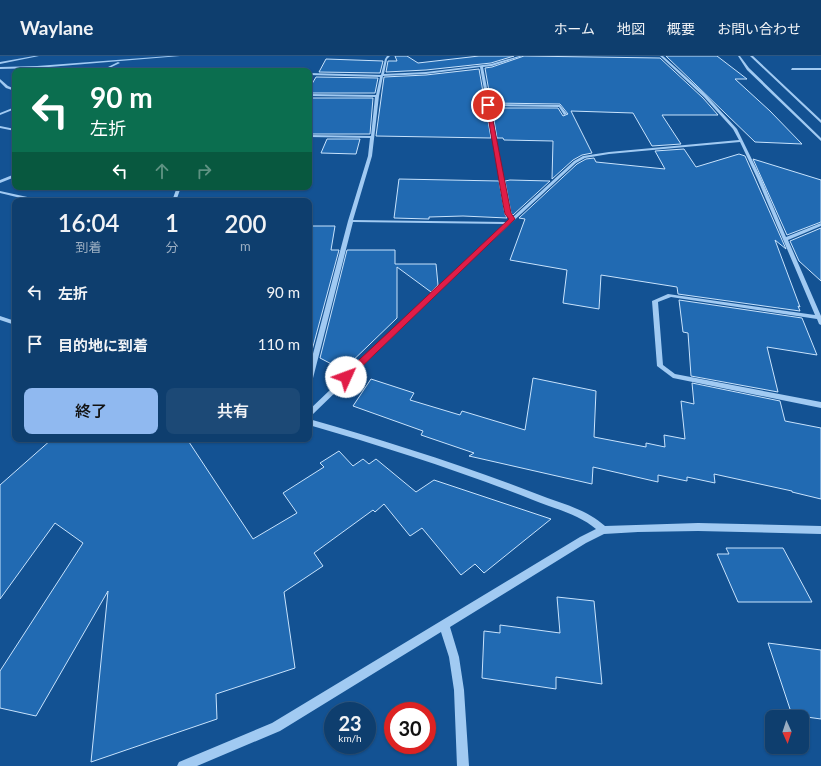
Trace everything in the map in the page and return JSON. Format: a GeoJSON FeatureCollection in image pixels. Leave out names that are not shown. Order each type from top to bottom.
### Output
{"type":"FeatureCollection","features":[{"type":"Feature","properties":{"kind":"street"},"geometry":{"type":"LineString","coordinates":[[0,62],[38,56]]}},
{"type":"Feature","properties":{"kind":"street"},"geometry":{"type":"LineString","coordinates":[[0,68],[37,67],[179,56]]}},
{"type":"Feature","properties":{"kind":"street"},"geometry":{"type":"LineString","coordinates":[[312,370],[350,221],[370,156],[377,96],[386,59],[389,56]]}},
{"type":"Feature","properties":{"kind":"street"},"geometry":{"type":"LineString","coordinates":[[312,74],[382,75],[426,73],[495,64],[522,56]]}},
{"type":"Feature","properties":{"kind":"street"},"geometry":{"type":"LineString","coordinates":[[661,56],[710,102],[735,129],[759,178],[820,321]]}},
{"type":"Feature","properties":{"kind":"street"},"geometry":{"type":"LineString","coordinates":[[739,56],[748,69],[821,140]]}},
{"type":"Feature","properties":{"kind":"street"},"geometry":{"type":"LineString","coordinates":[[751,56],[821,122]]}},
{"type":"Feature","properties":{"kind":"street"},"geometry":{"type":"LineString","coordinates":[[108,68],[120,61]]}},
{"type":"Feature","properties":{"kind":"street"},"geometry":{"type":"LineString","coordinates":[[482,66],[506,208],[512,219]]}},
{"type":"Feature","properties":{"kind":"street"},"geometry":{"type":"LineString","coordinates":[[792,69],[821,70]]}},
{"type":"Feature","properties":{"kind":"street"},"geometry":{"type":"LineString","coordinates":[[0,80],[7,87],[12,89]]}},
{"type":"Feature","properties":{"kind":"street"},"geometry":{"type":"LineString","coordinates":[[312,95],[377,96]]}},
{"type":"Feature","properties":{"kind":"street"},"geometry":{"type":"LineString","coordinates":[[488,105],[560,106],[565,114]]}},
{"type":"Feature","properties":{"kind":"street"},"geometry":{"type":"LineString","coordinates":[[0,114],[12,109]]}},
{"type":"Feature","properties":{"kind":"street"},"geometry":{"type":"LineString","coordinates":[[0,127],[12,129]]}},
{"type":"Feature","properties":{"kind":"street"},"geometry":{"type":"LineString","coordinates":[[312,136],[372,138]]}},
{"type":"Feature","properties":{"kind":"street"},"geometry":{"type":"LineString","coordinates":[[312,411],[512,219],[575,162],[584,157],[609,152],[741,141]]}},
{"type":"Feature","properties":{"kind":"street"},"geometry":{"type":"LineString","coordinates":[[0,182],[12,176]]}},
{"type":"Feature","properties":{"kind":"street"},"geometry":{"type":"LineString","coordinates":[[0,192],[26,198]]}},
{"type":"Feature","properties":{"kind":"street"},"geometry":{"type":"LineString","coordinates":[[350,221],[508,223]]}},
{"type":"Feature","properties":{"kind":"street"},"geometry":{"type":"LineString","coordinates":[[786,239],[821,224]]}},
{"type":"Feature","properties":{"kind":"street"},"geometry":{"type":"LineString","coordinates":[[820,321],[670,295],[655,300],[660,366],[673,376],[821,404]]}},
{"type":"Feature","properties":{"kind":"street"},"geometry":{"type":"LineString","coordinates":[[0,318],[12,322]]}},
{"type":"Feature","properties":{"kind":"street"},"geometry":{"type":"LineString","coordinates":[[312,423],[368,439],[507,486],[581,515],[592,521],[603,530]]}},
{"type":"Feature","properties":{"kind":"street"},"geometry":{"type":"LineString","coordinates":[[183,766],[276,727],[583,540],[603,530],[698,527],[821,530]]}},
{"type":"Feature","properties":{"kind":"street"},"geometry":{"type":"LineString","coordinates":[[444,624],[454,657],[459,690],[463,766]]}},
{"type":"Feature","properties":{"kind":"building"},"geometry":{"type":"Polygon","coordinates":[[[395,56],[407,56],[418,63],[479,56],[514,56],[491,63],[426,70],[386,72],[388,61],[397,61],[395,56]]]}},
{"type":"Feature","properties":{"kind":"building"},"geometry":{"type":"Polygon","coordinates":[[[524,56],[660,58],[703,98],[718,115],[662,115],[681,144],[652,146],[633,113],[571,111],[592,153],[582,155],[573,160],[552,179],[553,141],[504,140],[503,138],[497,138],[492,108],[558,108],[563,116],[568,114],[560,104],[491,103],[485,68],[524,56]]]}},
{"type":"Feature","properties":{"kind":"building"},"geometry":{"type":"Polygon","coordinates":[[[666,56],[717,56],[747,79],[735,79],[770,111],[802,144],[755,142],[666,56]]]}},
{"type":"Feature","properties":{"kind":"building"},"geometry":{"type":"Polygon","coordinates":[[[326,59],[383,61],[380,73],[319,72],[326,59]]]}},
{"type":"Feature","properties":{"kind":"building"},"geometry":{"type":"Polygon","coordinates":[[[479,69],[491,138],[376,136],[384,77],[426,75],[479,69]]]}},
{"type":"Feature","properties":{"kind":"building"},"geometry":{"type":"Polygon","coordinates":[[[316,77],[378,78],[375,93],[312,93],[312,84],[316,77]]]}},
{"type":"Feature","properties":{"kind":"building"},"geometry":{"type":"Polygon","coordinates":[[[312,98],[373,98],[370,134],[312,134],[312,98]]]}},
{"type":"Feature","properties":{"kind":"building"},"geometry":{"type":"Polygon","coordinates":[[[327,139],[360,139],[356,154],[321,153],[327,139]]]}},
{"type":"Feature","properties":{"kind":"building"},"geometry":{"type":"Polygon","coordinates":[[[684,149],[696,167],[739,154],[745,156],[786,249],[775,240],[800,307],[798,306],[800,311],[678,294],[677,287],[601,275],[599,309],[563,303],[567,270],[510,260],[525,219],[519,218],[577,164],[586,159],[594,158],[596,162],[665,169],[655,151],[684,149]]]}},
{"type":"Feature","properties":{"kind":"building"},"geometry":{"type":"Polygon","coordinates":[[[753,159],[821,180],[821,222],[787,235],[753,159]]]}},
{"type":"Feature","properties":{"kind":"building"},"geometry":{"type":"Polygon","coordinates":[[[399,179],[499,181],[507,218],[463,216],[429,217],[429,219],[394,218],[399,179]]]}},
{"type":"Feature","properties":{"kind":"building"},"geometry":{"type":"Polygon","coordinates":[[[505,181],[550,181],[513,215],[511,213],[505,181]]]}},
{"type":"Feature","properties":{"kind":"building"},"geometry":{"type":"Polygon","coordinates":[[[312,226],[335,226],[331,250],[339,250],[312,350],[312,226]]]}},
{"type":"Feature","properties":{"kind":"building"},"geometry":{"type":"Polygon","coordinates":[[[821,228],[821,281],[799,261],[790,241],[821,228]]]}},
{"type":"Feature","properties":{"kind":"building"},"geometry":{"type":"Polygon","coordinates":[[[347,250],[395,250],[395,264],[436,264],[438,285],[431,292],[397,267],[397,318],[343,370],[320,358],[347,250]]]}},
{"type":"Feature","properties":{"kind":"building"},"geometry":{"type":"Polygon","coordinates":[[[679,300],[802,318],[817,355],[767,347],[778,392],[691,376],[688,333],[683,332],[679,300]]]}},
{"type":"Feature","properties":{"kind":"building"},"geometry":{"type":"Polygon","coordinates":[[[533,378],[596,391],[594,437],[646,447],[646,443],[665,447],[664,435],[685,439],[681,401],[694,404],[692,383],[780,401],[785,421],[821,428],[821,499],[714,474],[715,483],[687,477],[687,481],[658,475],[658,482],[593,467],[592,484],[469,456],[474,453],[421,435],[423,431],[353,406],[371,379],[414,393],[410,400],[460,415],[462,411],[525,430],[533,378]]]}},
{"type":"Feature","properties":{"kind":"building"},"geometry":{"type":"Polygon","coordinates":[[[49,442],[189,442],[253,539],[297,513],[283,493],[324,467],[320,463],[339,451],[353,466],[363,459],[369,464],[376,459],[416,492],[434,480],[551,519],[484,573],[475,564],[461,575],[422,528],[410,536],[384,504],[375,512],[373,510],[314,553],[323,566],[284,592],[295,668],[216,694],[217,719],[91,762],[108,591],[36,716],[0,708],[0,671],[83,543],[55,523],[0,599],[0,485],[49,442]]]}},
{"type":"Feature","properties":{"kind":"building"},"geometry":{"type":"Polygon","coordinates":[[[726,548],[783,548],[812,602],[738,602],[717,554],[729,554],[726,548]]]}},
{"type":"Feature","properties":{"kind":"building"},"geometry":{"type":"Polygon","coordinates":[[[557,597],[594,601],[602,684],[556,677],[556,689],[482,678],[484,631],[500,633],[500,625],[560,633],[557,597]]]}},
{"type":"Feature","properties":{"kind":"building"},"geometry":{"type":"Polygon","coordinates":[[[768,643],[821,650],[821,719],[809,717],[809,710],[790,710],[768,643]]]}},
{"type":"Feature","properties":{"kind":"route"},"geometry":{"type":"LineString","coordinates":[[346,377],[512,219],[508,214],[497,147],[488,105]]}}]}
